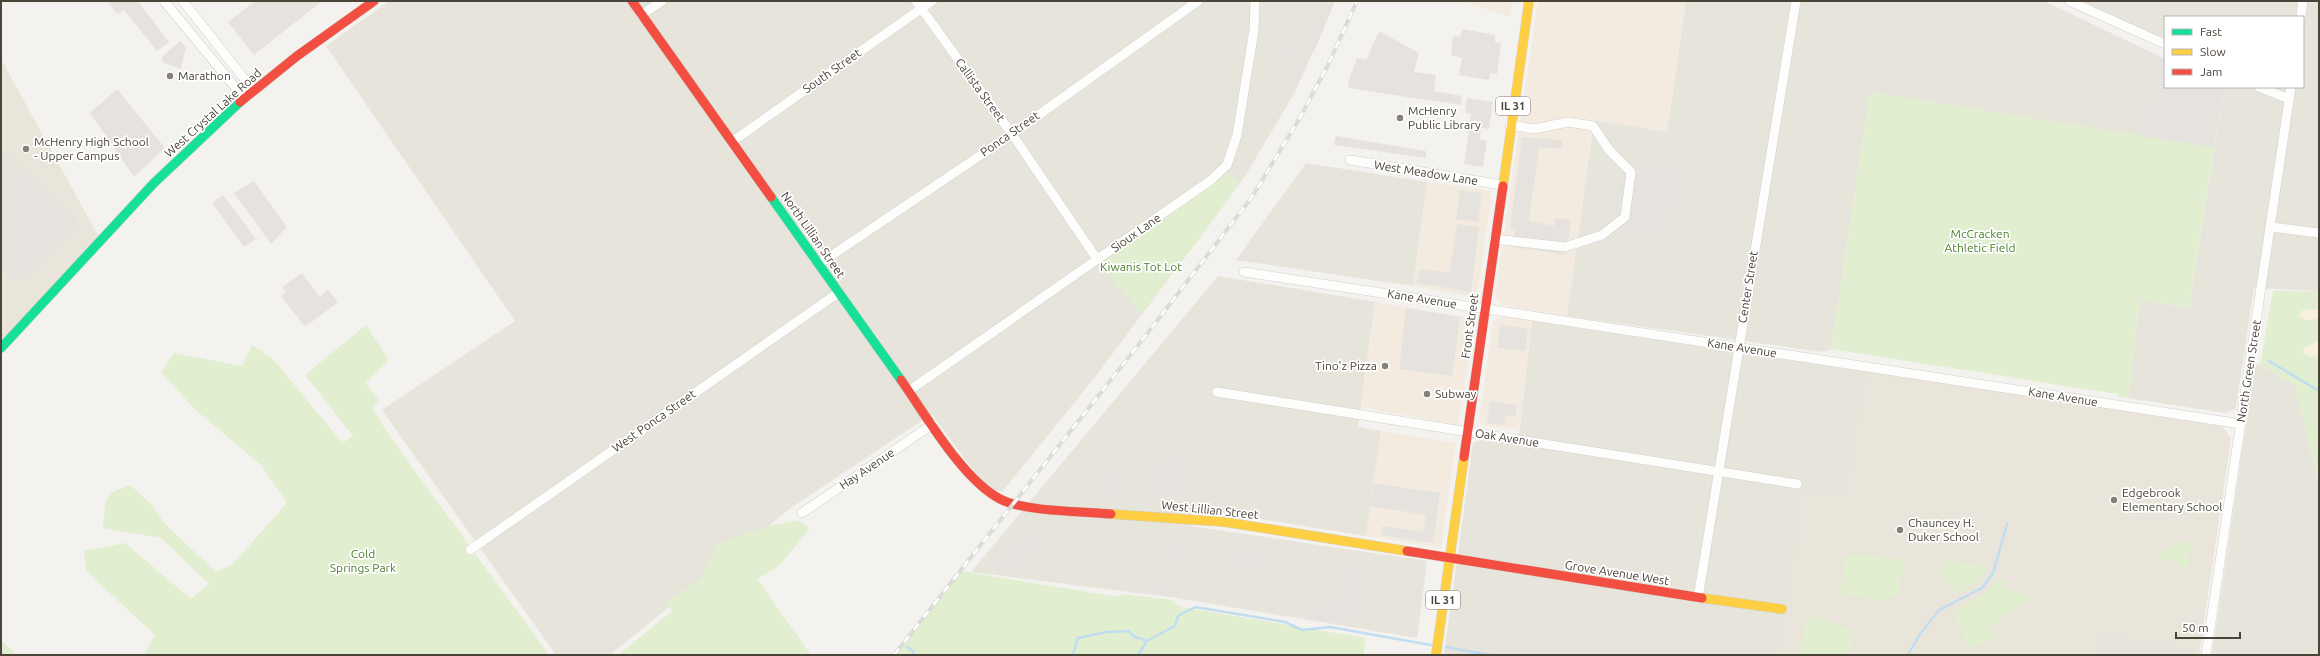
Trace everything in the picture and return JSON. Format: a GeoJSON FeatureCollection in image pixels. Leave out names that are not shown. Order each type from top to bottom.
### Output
{"type":"FeatureCollection","features":[{"type":"Feature","properties":{"kind":"street"},"geometry":{"type":"LineString","coordinates":[[164,1],[244,98]]}},
{"type":"Feature","properties":{"kind":"street"},"geometry":{"type":"LineString","coordinates":[[183,1],[253,90]]}},
{"type":"Feature","properties":{"kind":"street","name":"West Crystal Lake Road"},"geometry":{"type":"LineString","coordinates":[[1,348],[100,239],[176,161],[253,90],[323,36],[374,1]]}},
{"type":"Feature","properties":{"kind":"street","name":"North Lillian Street"},"geometry":{"type":"LineString","coordinates":[[632,1],[733,141],[838,293],[975,481]]}},
{"type":"Feature","properties":{"kind":"street"},"geometry":{"type":"LineString","coordinates":[[642,15],[662,1]]}},
{"type":"Feature","properties":{"kind":"street","name":"South Street"},"geometry":{"type":"LineString","coordinates":[[733,141],[919,5],[932,1]]}},
{"type":"Feature","properties":{"kind":"street","name":"Ponca Street"},"geometry":{"type":"LineString","coordinates":[[819,264],[1012,134],[1198,1]]}},
{"type":"Feature","properties":{"kind":"street","name":"Sioux Lane"},"geometry":{"type":"LineString","coordinates":[[910,390],[1211,180],[1226,165],[1237,136],[1254,30],[1255,1]]}},
{"type":"Feature","properties":{"kind":"street","name":"Front Street"},"geometry":{"type":"LineString","coordinates":[[1436,655],[1466,431],[1529,1]]}},
{"type":"Feature","properties":{"kind":"street","name":"Center Street"},"geometry":{"type":"LineString","coordinates":[[1698,598],[1796,1]]}},
{"type":"Feature","properties":{"kind":"street"},"geometry":{"type":"LineString","coordinates":[[2070,1],[2164,44]]}},
{"type":"Feature","properties":{"kind":"street"},"geometry":{"type":"LineString","coordinates":[[2301,16],[2303,1]]}},
{"type":"Feature","properties":{"kind":"street","name":"Callista Street"},"geometry":{"type":"LineString","coordinates":[[919,5],[1012,134],[1097,259]]}},
{"type":"Feature","properties":{"kind":"street"},"geometry":{"type":"LineString","coordinates":[[2262,88],[2289,99]]}},
{"type":"Feature","properties":{"kind":"street","name":"North Green Street"},"geometry":{"type":"LineString","coordinates":[[2206,655],[2291,88]]}},
{"type":"Feature","properties":{"kind":"street"},"geometry":{"type":"LineString","coordinates":[[1494,239],[1565,247],[1602,235],[1625,218],[1631,172],[1609,150],[1594,126],[1568,122],[1534,129],[1510,126]]}},
{"type":"Feature","properties":{"kind":"street","name":"West Meadow Lane"},"geometry":{"type":"LineString","coordinates":[[1350,160],[1502,185]]}},
{"type":"Feature","properties":{"kind":"street"},"geometry":{"type":"LineString","coordinates":[[2271,227],[2319,234]]}},
{"type":"Feature","properties":{"kind":"street","name":"Kane Avenue"},"geometry":{"type":"LineString","coordinates":[[1244,272],[2241,424]]}},
{"type":"Feature","properties":{"kind":"street","name":"West Ponca Street"},"geometry":{"type":"LineString","coordinates":[[470,550],[838,293]]}},
{"type":"Feature","properties":{"kind":"street","name":"Oak Avenue"},"geometry":{"type":"LineString","coordinates":[[1217,392],[1797,484]]}},
{"type":"Feature","properties":{"kind":"street","name":"Hay Avenue"},"geometry":{"type":"LineString","coordinates":[[802,513],[933,424]]}},
{"type":"Feature","properties":{"kind":"street","name":"West Lillian Street"},"geometry":{"type":"LineString","coordinates":[[975,481],[1000,499],[1014,504],[1048,509],[1225,522],[1448,558]]}},
{"type":"Feature","properties":{"kind":"street","name":"Grove Avenue West"},"geometry":{"type":"LineString","coordinates":[[1448,558],[1698,598],[1782,609]]}},
{"type":"Feature","properties":{"kind":"shaded area"},"geometry":{"type":"Polygon","coordinates":[[[107,1],[138,1],[169,42],[157,51],[124,10],[117,14],[107,1]]]}},
{"type":"Feature","properties":{"kind":"shaded area"},"geometry":{"type":"Polygon","coordinates":[[[255,1],[322,1],[254,55],[228,22],[255,1]]]}},
{"type":"Feature","properties":{"kind":"shaded area"},"geometry":{"type":"Polygon","coordinates":[[[389,1],[1335,1],[1295,92],[1244,178],[1095,377],[1002,492],[988,487],[967,462],[932,414],[788,510],[610,655],[556,655],[382,410],[515,321],[326,46],[389,1]]]}},
{"type":"Feature","properties":{"kind":"shaded area"},"geometry":{"type":"Polygon","coordinates":[[[1327,1],[1335,1],[1317,45],[1292,91],[1288,86],[1312,39],[1327,1]]]}},
{"type":"Feature","properties":{"kind":"shaded area"},"geometry":{"type":"Polygon","coordinates":[[[1461,1],[1513,1],[1509,17],[1461,1]]]}},
{"type":"Feature","properties":{"kind":"shaded area"},"geometry":{"type":"Polygon","coordinates":[[[1538,1],[1686,1],[1667,132],[1594,120],[1567,316],[1502,305],[1495,296],[1538,1]]]}},
{"type":"Feature","properties":{"kind":"shaded area"},"geometry":{"type":"Polygon","coordinates":[[[1686,1],[2044,1],[2157,55],[2139,136],[1870,92],[1831,349],[1823,352],[1567,316],[1594,120],[1667,132],[1686,1]]]}},
{"type":"Feature","properties":{"kind":"shaded area"},"geometry":{"type":"Polygon","coordinates":[[[2082,1],[2319,1],[2319,291],[2254,288],[2236,408],[2225,413],[2128,398],[2140,300],[2189,308],[2224,88],[2304,88],[2304,16],[2164,16],[2164,40],[2082,1]]]}},
{"type":"Feature","properties":{"kind":"shaded area"},"geometry":{"type":"Polygon","coordinates":[[[1462,29],[1495,35],[1495,42],[1501,43],[1497,74],[1490,73],[1489,80],[1459,75],[1462,58],[1451,55],[1453,36],[1460,37],[1462,29]]]}},
{"type":"Feature","properties":{"kind":"shaded area"},"geometry":{"type":"Polygon","coordinates":[[[1379,31],[1419,53],[1414,72],[1436,75],[1434,91],[1462,96],[1461,105],[1348,88],[1349,80],[1357,58],[1366,60],[1379,31]]]}},
{"type":"Feature","properties":{"kind":"shaded area"},"geometry":{"type":"Polygon","coordinates":[[[180,41],[186,47],[181,69],[164,63],[161,58],[180,41]]]}},
{"type":"Feature","properties":{"kind":"shaded area"},"geometry":{"type":"Polygon","coordinates":[[[1265,45],[1297,51],[1295,57],[1263,53],[1265,45]]]}},
{"type":"Feature","properties":{"kind":"shaded area"},"geometry":{"type":"Polygon","coordinates":[[[2157,55],[2164,58],[2164,88],[2224,88],[2214,147],[2139,136],[2157,55]]]}},
{"type":"Feature","properties":{"kind":"shaded area","name":"McHenry High School - Upper Campus"},"geometry":{"type":"Polygon","coordinates":[[[1,59],[100,239],[1,348],[1,59]]]}},
{"type":"Feature","properties":{"kind":"shaded area"},"geometry":{"type":"Polygon","coordinates":[[[117,89],[165,148],[134,177],[90,113],[117,89]]]}},
{"type":"Feature","properties":{"kind":"shaded area"},"geometry":{"type":"Polygon","coordinates":[[[1467,98],[1493,102],[1489,129],[1481,128],[1480,139],[1487,141],[1483,167],[1464,164],[1471,114],[1465,113],[1467,98]]]}},
{"type":"Feature","properties":{"kind":"shaded area"},"geometry":{"type":"Polygon","coordinates":[[[1336,136],[1426,151],[1426,158],[1334,145],[1336,136]]]}},
{"type":"Feature","properties":{"kind":"shaded area"},"geometry":{"type":"Polygon","coordinates":[[[1522,137],[1562,140],[1562,149],[1539,147],[1529,221],[1554,226],[1555,218],[1571,220],[1566,255],[1512,247],[1515,231],[1510,228],[1522,137]]]}},
{"type":"Feature","properties":{"kind":"shaded area"},"geometry":{"type":"Polygon","coordinates":[[[3,152],[76,218],[74,230],[28,278],[12,279],[1,269],[1,154],[3,152]]]}},
{"type":"Feature","properties":{"kind":"shaded area"},"geometry":{"type":"Polygon","coordinates":[[[1623,160],[1682,170],[1672,239],[1610,228],[1623,160]]]}},
{"type":"Feature","properties":{"kind":"shaded area"},"geometry":{"type":"Polygon","coordinates":[[[1306,163],[1427,182],[1413,286],[1236,260],[1306,163]]]}},
{"type":"Feature","properties":{"kind":"shaded area"},"geometry":{"type":"Polygon","coordinates":[[[254,181],[287,227],[271,244],[234,193],[254,181]]]}},
{"type":"Feature","properties":{"kind":"shaded area"},"geometry":{"type":"Polygon","coordinates":[[[1427,182],[1492,191],[1477,298],[1413,286],[1427,182]]]}},
{"type":"Feature","properties":{"kind":"shaded area"},"geometry":{"type":"Polygon","coordinates":[[[1460,190],[1482,193],[1478,222],[1456,219],[1460,190]]]}},
{"type":"Feature","properties":{"kind":"shaded area"},"geometry":{"type":"Polygon","coordinates":[[[223,195],[256,239],[244,247],[212,203],[223,195]]]}},
{"type":"Feature","properties":{"kind":"shaded area"},"geometry":{"type":"Polygon","coordinates":[[[1457,224],[1479,227],[1471,292],[1417,283],[1420,269],[1449,273],[1457,224]]]}},
{"type":"Feature","properties":{"kind":"shaded area"},"geometry":{"type":"Polygon","coordinates":[[[302,273],[320,297],[328,290],[338,302],[305,327],[281,296],[286,292],[282,287],[302,273]]]}},
{"type":"Feature","properties":{"kind":"shaded area"},"geometry":{"type":"Polygon","coordinates":[[[1218,276],[1375,302],[1358,427],[1381,431],[1366,536],[1193,508],[1190,526],[1427,561],[1417,638],[1177,598],[971,572],[1218,276]]]}},
{"type":"Feature","properties":{"kind":"shaded area"},"geometry":{"type":"Polygon","coordinates":[[[1375,302],[1475,319],[1458,425],[1361,407],[1375,302]]]}},
{"type":"Feature","properties":{"kind":"shaded area"},"geometry":{"type":"Polygon","coordinates":[[[1406,308],[1460,317],[1452,376],[1399,369],[1406,308]]]}},
{"type":"Feature","properties":{"kind":"shaded area"},"geometry":{"type":"Polygon","coordinates":[[[1506,317],[1532,321],[1519,430],[1479,424],[1493,320],[1506,317]]]}},
{"type":"Feature","properties":{"kind":"shaded area"},"geometry":{"type":"Polygon","coordinates":[[[1532,321],[1868,372],[1846,497],[1804,491],[1782,655],[1444,655],[1473,443],[1485,439],[1518,443],[1532,321]]]}},
{"type":"Feature","properties":{"kind":"shaded area"},"geometry":{"type":"Polygon","coordinates":[[[1500,325],[1528,328],[1525,351],[1497,348],[1500,325]]]}},
{"type":"Feature","properties":{"kind":"shaded area"},"geometry":{"type":"Polygon","coordinates":[[[2255,364],[2260,365],[2295,385],[2319,484],[2319,655],[2212,655],[2255,364]]]}},
{"type":"Feature","properties":{"kind":"shaded area"},"geometry":{"type":"Polygon","coordinates":[[[1868,372],[2222,426],[2231,438],[2200,649],[2095,632],[2091,655],[1782,655],[1804,491],[1846,497],[1868,372]]]}},
{"type":"Feature","properties":{"kind":"shaded area"},"geometry":{"type":"Polygon","coordinates":[[[1490,401],[1517,405],[1516,417],[1506,415],[1504,425],[1487,423],[1490,401]]]}},
{"type":"Feature","properties":{"kind":"shaded area"},"geometry":{"type":"Polygon","coordinates":[[[1381,431],[1456,443],[1441,548],[1366,536],[1381,431]]]}},
{"type":"Feature","properties":{"kind":"shaded area"},"geometry":{"type":"Polygon","coordinates":[[[1165,456],[1187,456],[1187,464],[1194,463],[1191,497],[1143,496],[1146,463],[1164,462],[1165,456]]]}},
{"type":"Feature","properties":{"kind":"shaded area"},"geometry":{"type":"Polygon","coordinates":[[[1110,462],[1129,463],[1125,495],[1094,494],[1097,468],[1109,468],[1110,462]]]}},
{"type":"Feature","properties":{"kind":"shaded area"},"geometry":{"type":"Polygon","coordinates":[[[1374,483],[1440,493],[1433,543],[1381,535],[1382,526],[1423,532],[1426,515],[1370,506],[1374,483]]]}},
{"type":"Feature","properties":{"kind":"shaded area"},"geometry":{"type":"Polygon","coordinates":[[[1032,527],[1046,536],[1015,576],[1004,572],[1000,574],[991,568],[1022,529],[1027,533],[1032,527]]]}},
{"type":"Feature","properties":{"kind":"shaded area"},"geometry":{"type":"Polygon","coordinates":[[[1160,536],[1183,540],[1175,596],[1153,593],[1160,536]]]}},
{"type":"Feature","properties":{"kind":"shaded area"},"geometry":{"type":"Polygon","coordinates":[[[1229,545],[1267,550],[1265,571],[1226,566],[1229,545]]]}},
{"type":"Feature","properties":{"kind":"shaded area"},"geometry":{"type":"Polygon","coordinates":[[[1340,564],[1362,568],[1355,626],[1310,619],[1313,603],[1331,605],[1334,589],[1336,589],[1340,564]]]}},
{"type":"Feature","properties":{"kind":"shaded area"},"geometry":{"type":"Polygon","coordinates":[[[2095,632],[2200,649],[2199,655],[2091,655],[2095,632]]]}},
{"type":"Feature","properties":{"kind":"green space","name":"McCracken Athletic Field"},"geometry":{"type":"Polygon","coordinates":[[[1870,92],[2214,147],[2189,308],[2140,300],[2128,398],[2119,397],[2117,394],[1831,349],[1870,92]]]}},
{"type":"Feature","properties":{"kind":"green space","name":"Kiwanis Tot Lot"},"geometry":{"type":"Polygon","coordinates":[[[1226,172],[1239,183],[1200,238],[1141,313],[1099,263],[1226,172]]]}},
{"type":"Feature","properties":{"kind":"green space"},"geometry":{"type":"Polygon","coordinates":[[[2273,291],[2319,291],[2319,484],[2295,385],[2260,365],[2273,291]]]}},
{"type":"Feature","properties":{"kind":"green space","name":"Cold Springs Park"},"geometry":{"type":"Polygon","coordinates":[[[366,325],[389,360],[366,383],[379,401],[372,408],[391,438],[549,655],[144,655],[155,635],[86,571],[84,551],[125,543],[191,599],[209,584],[161,538],[103,528],[105,505],[110,495],[121,488],[130,485],[151,504],[165,524],[216,572],[233,564],[287,503],[261,465],[198,412],[161,373],[174,353],[242,366],[252,345],[272,358],[340,440],[344,442],[353,436],[305,375],[366,325]]]}},
{"type":"Feature","properties":{"kind":"green space"},"geometry":{"type":"Polygon","coordinates":[[[799,520],[810,528],[780,565],[757,579],[811,655],[618,655],[672,611],[667,601],[701,579],[719,544],[767,526],[799,520]]]}},
{"type":"Feature","properties":{"kind":"green space"},"geometry":{"type":"Polygon","coordinates":[[[2184,541],[2191,543],[2188,571],[2176,562],[2160,560],[2160,552],[2184,541]]]}},
{"type":"Feature","properties":{"kind":"green space"},"geometry":{"type":"Polygon","coordinates":[[[1852,554],[1905,560],[1898,595],[1879,601],[1840,593],[1845,559],[1852,554]]]}},
{"type":"Feature","properties":{"kind":"green space"},"geometry":{"type":"Polygon","coordinates":[[[1943,560],[1988,567],[1979,580],[1956,595],[1948,587],[1944,579],[1942,571],[1943,560]]]}},
{"type":"Feature","properties":{"kind":"green space"},"geometry":{"type":"Polygon","coordinates":[[[960,571],[1119,597],[1123,594],[1173,600],[1181,607],[1365,638],[1364,655],[894,655],[960,571]]]}},
{"type":"Feature","properties":{"kind":"green space"},"geometry":{"type":"Polygon","coordinates":[[[1997,579],[2007,580],[2006,588],[2030,597],[1998,622],[1990,625],[1995,639],[1968,647],[1951,613],[1986,593],[1997,579]]]}},
{"type":"Feature","properties":{"kind":"green space"},"geometry":{"type":"Polygon","coordinates":[[[1812,615],[1854,632],[1854,643],[1846,655],[1800,655],[1806,618],[1812,615]]]}},
{"type":"Feature","properties":{"kind":"green space"},"geometry":{"type":"Polygon","coordinates":[[[1,640],[17,655],[1,655],[1,640]]]}},
{"type":"Feature","properties":{"kind":"sand"},"geometry":{"type":"Polygon","coordinates":[[[2316,309],[2319,311],[2319,317],[2317,318],[2307,320],[2299,317],[2300,311],[2316,309]]]}},
{"type":"Feature","properties":{"kind":"sand"},"geometry":{"type":"Polygon","coordinates":[[[2315,342],[2319,342],[2319,351],[2316,358],[2303,354],[2304,348],[2315,342]]]}},
{"type":"Feature","properties":{"kind":"waterway"},"geometry":{"type":"LineString","coordinates":[[2269,361],[2319,391]]}},
{"type":"Feature","properties":{"kind":"waterway"},"geometry":{"type":"LineString","coordinates":[[1908,655],[1920,634],[1939,610],[1982,588],[1993,573],[2007,524]]}},
{"type":"Feature","properties":{"kind":"waterway"},"geometry":{"type":"LineString","coordinates":[[1073,655],[1078,638],[1107,632],[1129,631],[1133,636],[1147,641],[1175,626],[1178,616],[1195,607],[1285,622],[1302,630],[1330,627],[1431,645]]}},
{"type":"Feature","properties":{"kind":"waterway"},"geometry":{"type":"LineString","coordinates":[[1138,655],[1147,641]]}},
{"type":"Feature","properties":{"kind":"waterway"},"geometry":{"type":"LineString","coordinates":[[907,647],[913,651],[914,655]]}},
{"type":"Feature","properties":{"kind":"waterway"},"geometry":{"type":"LineString","coordinates":[[1446,647],[1489,655]]}},
{"type":"Feature","properties":{"kind":"railway"},"geometry":{"type":"LineString","coordinates":[[894,655],[1143,339],[1252,197],[1298,121],[1327,67],[1357,1]]}},
{"type":"Feature","properties":{"kind":"traffic: fast"},"geometry":{"type":"LineString","coordinates":[[1,348],[154,183],[240,102]]}},
{"type":"Feature","properties":{"kind":"traffic: fast"},"geometry":{"type":"LineString","coordinates":[[771,197],[901,380]]}},
{"type":"Feature","properties":{"kind":"traffic: slow"},"geometry":{"type":"LineString","coordinates":[[1503,186],[1529,1]]}},
{"type":"Feature","properties":{"kind":"traffic: slow"},"geometry":{"type":"LineString","coordinates":[[1436,655],[1464,457]]}},
{"type":"Feature","properties":{"kind":"traffic: slow"},"geometry":{"type":"LineString","coordinates":[[1111,514],[1225,522],[1407,551]]}},
{"type":"Feature","properties":{"kind":"traffic: slow"},"geometry":{"type":"LineString","coordinates":[[1702,598],[1782,609]]}},
{"type":"Feature","properties":{"kind":"traffic: jam"},"geometry":{"type":"LineString","coordinates":[[240,102],[297,56],[374,1]]}},
{"type":"Feature","properties":{"kind":"traffic: jam"},"geometry":{"type":"LineString","coordinates":[[632,1],[771,197]]}},
{"type":"Feature","properties":{"kind":"traffic: jam"},"geometry":{"type":"LineString","coordinates":[[1464,457],[1503,186]]}},
{"type":"Feature","properties":{"kind":"traffic: jam"},"geometry":{"type":"LineString","coordinates":[[901,380],[933,428],[959,462],[986,490],[1000,499],[1039,509],[1111,514]]}},
{"type":"Feature","properties":{"kind":"traffic: jam"},"geometry":{"type":"LineString","coordinates":[[1407,551],[1702,598]]}},
{"type":"Feature","properties":{"kind":"place","name":"Marathon"},"geometry":{"type":"Point","coordinates":[170,76]}},
{"type":"Feature","properties":{"kind":"place","name":"McHenry Public Library"},"geometry":{"type":"Point","coordinates":[1400,118]}},
{"type":"Feature","properties":{"kind":"place","name":"McHenry High School - Upper Campus"},"geometry":{"type":"Point","coordinates":[26,149]}},
{"type":"Feature","properties":{"kind":"place","name":"Tino'z Pizza"},"geometry":{"type":"Point","coordinates":[1385,366]}},
{"type":"Feature","properties":{"kind":"place","name":"Subway"},"geometry":{"type":"Point","coordinates":[1427,394]}},
{"type":"Feature","properties":{"kind":"place","name":"Edgebrook Elementary School"},"geometry":{"type":"Point","coordinates":[2114,500]}},
{"type":"Feature","properties":{"kind":"place","name":"Chauncey H. Duker School"},"geometry":{"type":"Point","coordinates":[1900,530]}}]}
